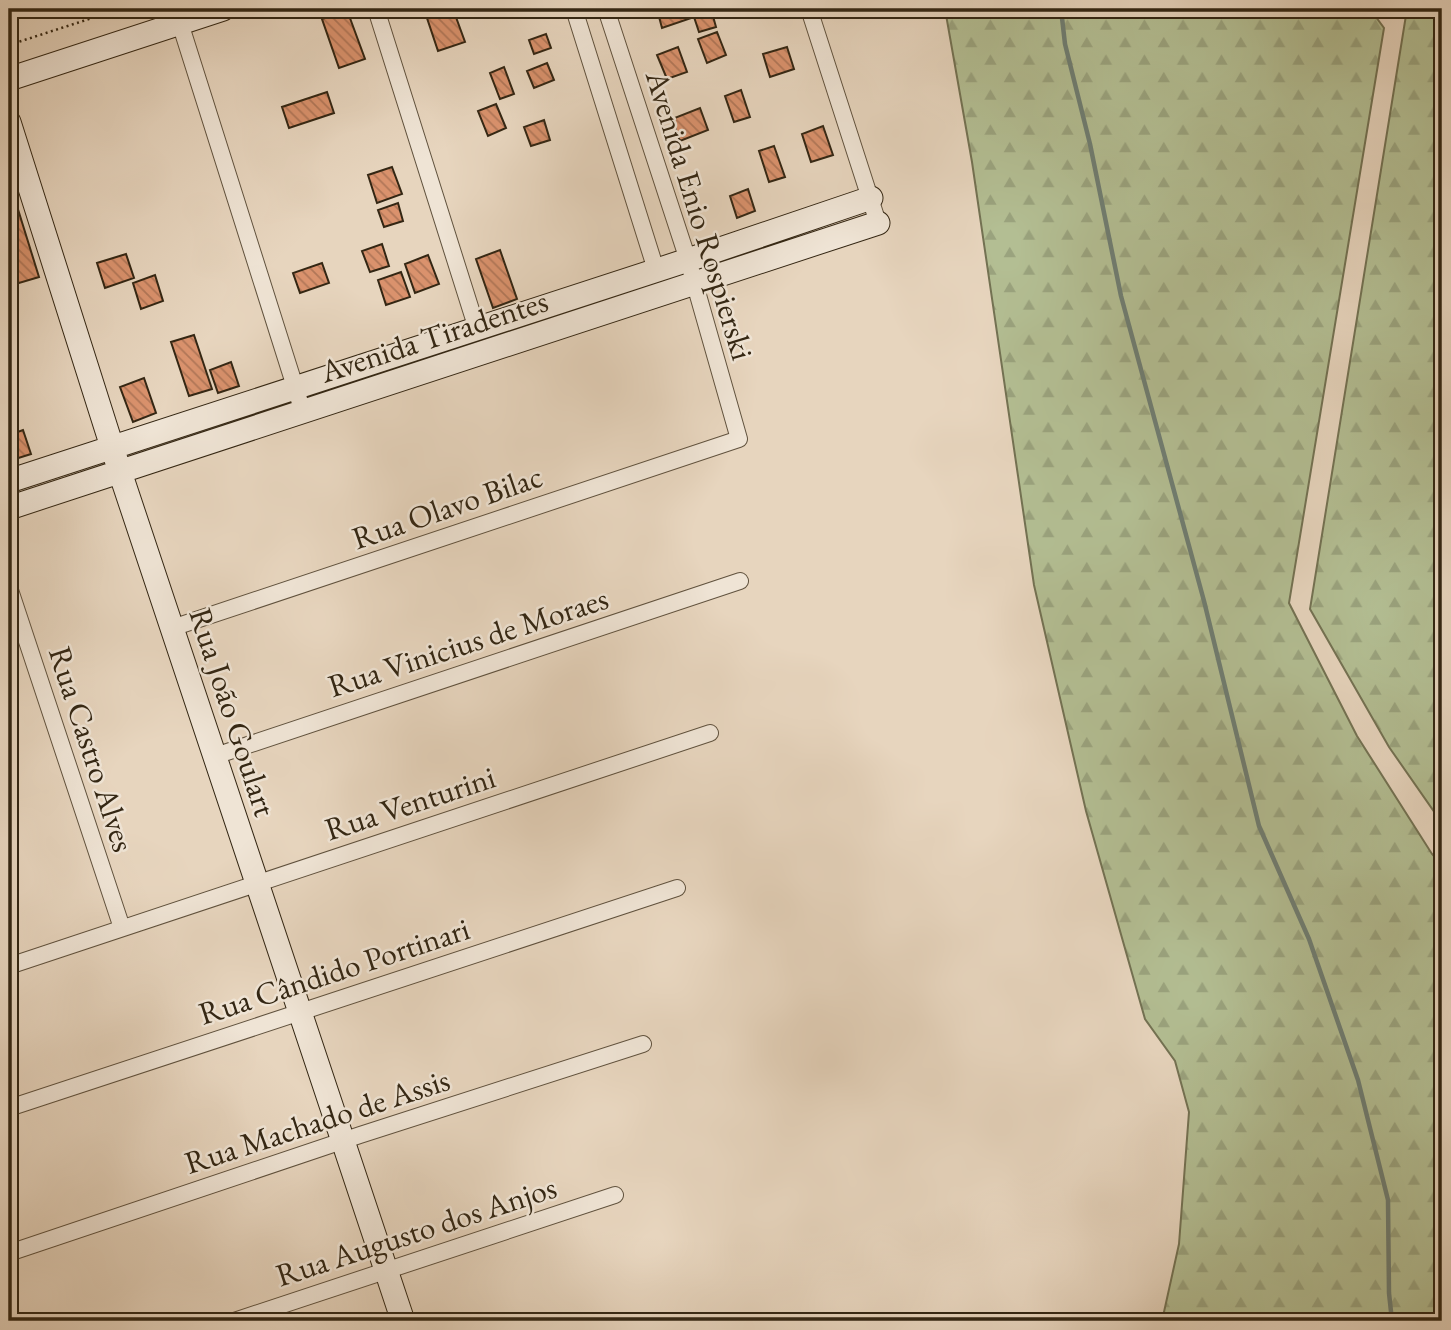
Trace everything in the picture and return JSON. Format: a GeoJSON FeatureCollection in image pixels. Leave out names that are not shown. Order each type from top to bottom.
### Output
{"type":"FeatureCollection","features":[{"type":"Feature","properties":{"kind":"street"},"geometry":{"type":"LineString","coordinates":[[9,79],[223,9]]}},
{"type":"Feature","properties":{"kind":"street"},"geometry":{"type":"LineString","coordinates":[[376,9],[477,329]]}},
{"type":"Feature","properties":{"kind":"street","name":"Avenida Enio Rospierski"},"geometry":{"type":"LineString","coordinates":[[574,9],[656,270]]}},
{"type":"Feature","properties":{"kind":"street","name":"Avenida Enio Rospierski"},"geometry":{"type":"LineString","coordinates":[[606,9],[688,260],[739,439]]}},
{"type":"Feature","properties":{"kind":"street"},"geometry":{"type":"LineString","coordinates":[[809,9],[878,223]]}},
{"type":"Feature","properties":{"kind":"street"},"geometry":{"type":"LineString","coordinates":[[180,23],[303,412]]}},
{"type":"Feature","properties":{"kind":"street","name":"Rua João Goulart"},"geometry":{"type":"LineString","coordinates":[[9,122],[120,472],[403,1321]]}},
{"type":"Feature","properties":{"kind":"street","name":"Avenida Tiradentes"},"geometry":{"type":"LineString","coordinates":[[9,481],[871,198]]}},
{"type":"Feature","properties":{"kind":"street","name":"Avenida Tiradentes"},"geometry":{"type":"LineString","coordinates":[[9,508],[878,223]]}},
{"type":"Feature","properties":{"kind":"street","name":"Rua Olavo Bilac"},"geometry":{"type":"LineString","coordinates":[[172,628],[739,439]]}},
{"type":"Feature","properties":{"kind":"street","name":"Rua Vinicius de Moraes"},"geometry":{"type":"LineString","coordinates":[[215,756],[740,581]]}},
{"type":"Feature","properties":{"kind":"street","name":"Rua Castro Alves"},"geometry":{"type":"LineString","coordinates":[[9,587],[122,928]]}},
{"type":"Feature","properties":{"kind":"street","name":"Rua Venturini"},"geometry":{"type":"LineString","coordinates":[[9,966],[710,733]]}},
{"type":"Feature","properties":{"kind":"street","name":"Rua Cândido Portinari"},"geometry":{"type":"LineString","coordinates":[[9,1108],[677,888]]}},
{"type":"Feature","properties":{"kind":"street","name":"Rua Machado de Assis"},"geometry":{"type":"LineString","coordinates":[[9,1253],[643,1044]]}},
{"type":"Feature","properties":{"kind":"street","name":"Rua Augusto dos Anjos"},"geometry":{"type":"LineString","coordinates":[[234,1321],[615,1195]]}},
{"type":"Feature","properties":{"kind":"path"},"geometry":{"type":"LineString","coordinates":[[9,45],[120,9]]}},
{"type":"Feature","properties":{"kind":"green space"},"geometry":{"type":"Polygon","coordinates":[[[945,9],[1370,9],[1384,28],[1289,603],[1357,736],[1432,854],[1442,865],[1442,1321],[1162,1321],[1179,1244],[1189,1112],[1175,1061],[1145,1019],[1086,811],[1034,585],[972,162],[945,9]]]}},
{"type":"Feature","properties":{"kind":"green space"},"geometry":{"type":"Polygon","coordinates":[[[1407,9],[1442,9],[1442,823],[1389,747],[1310,609],[1407,9]]]}},
{"type":"Feature","properties":{"kind":"building"},"geometry":{"type":"Polygon","coordinates":[[[453,9],[465,42],[438,51],[427,18],[453,9]]]}},
{"type":"Feature","properties":{"kind":"building"},"geometry":{"type":"Polygon","coordinates":[[[672,9],[711,9],[716,27],[699,32],[694,17],[662,28],[658,13],[672,9]]]}},
{"type":"Feature","properties":{"kind":"building"},"geometry":{"type":"Polygon","coordinates":[[[347,10],[365,59],[339,68],[322,19],[347,10]]]}},
{"type":"Feature","properties":{"kind":"building"},"geometry":{"type":"Polygon","coordinates":[[[717,32],[726,55],[707,63],[698,39],[717,32]]]}},
{"type":"Feature","properties":{"kind":"building"},"geometry":{"type":"Polygon","coordinates":[[[546,34],[551,48],[534,54],[529,40],[546,34]]]}},
{"type":"Feature","properties":{"kind":"building"},"geometry":{"type":"Polygon","coordinates":[[[678,47],[687,72],[667,79],[657,55],[678,47]]]}},
{"type":"Feature","properties":{"kind":"building"},"geometry":{"type":"Polygon","coordinates":[[[787,47],[794,69],[770,77],[763,54],[787,47]]]}},
{"type":"Feature","properties":{"kind":"building"},"geometry":{"type":"Polygon","coordinates":[[[547,63],[554,80],[534,88],[527,71],[547,63]]]}},
{"type":"Feature","properties":{"kind":"building"},"geometry":{"type":"Polygon","coordinates":[[[504,67],[514,94],[500,99],[490,73],[504,67]]]}},
{"type":"Feature","properties":{"kind":"building"},"geometry":{"type":"Polygon","coordinates":[[[741,90],[750,117],[734,122],[725,96],[741,90]]]}},
{"type":"Feature","properties":{"kind":"building"},"geometry":{"type":"Polygon","coordinates":[[[327,92],[334,113],[289,128],[282,107],[327,92]]]}},
{"type":"Feature","properties":{"kind":"building"},"geometry":{"type":"Polygon","coordinates":[[[496,104],[506,128],[488,136],[478,111],[496,104]]]}},
{"type":"Feature","properties":{"kind":"building"},"geometry":{"type":"Polygon","coordinates":[[[700,108],[708,130],[680,141],[672,119],[700,108]]]}},
{"type":"Feature","properties":{"kind":"building"},"geometry":{"type":"Polygon","coordinates":[[[544,120],[550,140],[531,146],[524,127],[544,120]]]}},
{"type":"Feature","properties":{"kind":"building"},"geometry":{"type":"Polygon","coordinates":[[[823,126],[833,155],[811,162],[802,134],[823,126]]]}},
{"type":"Feature","properties":{"kind":"building"},"geometry":{"type":"Polygon","coordinates":[[[774,146],[785,177],[769,182],[759,151],[774,146]]]}},
{"type":"Feature","properties":{"kind":"building"},"geometry":{"type":"Polygon","coordinates":[[[392,167],[402,194],[377,203],[368,175],[392,167]]]}},
{"type":"Feature","properties":{"kind":"building"},"geometry":{"type":"Polygon","coordinates":[[[748,189],[755,211],[737,218],[730,196],[748,189]]]}},
{"type":"Feature","properties":{"kind":"building"},"geometry":{"type":"Polygon","coordinates":[[[12,190],[39,277],[9,286],[9,191],[12,190]]]}},
{"type":"Feature","properties":{"kind":"building"},"geometry":{"type":"Polygon","coordinates":[[[398,203],[403,221],[384,227],[378,210],[398,203]]]}},
{"type":"Feature","properties":{"kind":"building"},"geometry":{"type":"Polygon","coordinates":[[[382,244],[389,266],[370,272],[362,251],[382,244]]]}},
{"type":"Feature","properties":{"kind":"building"},"geometry":{"type":"Polygon","coordinates":[[[500,250],[517,299],[493,308],[476,259],[500,250]]]}},
{"type":"Feature","properties":{"kind":"building"},"geometry":{"type":"Polygon","coordinates":[[[126,254],[134,278],[105,288],[97,263],[126,254]]]}},
{"type":"Feature","properties":{"kind":"building"},"geometry":{"type":"Polygon","coordinates":[[[428,255],[439,284],[415,293],[405,264],[428,255]]]}},
{"type":"Feature","properties":{"kind":"building"},"geometry":{"type":"Polygon","coordinates":[[[322,263],[329,283],[300,293],[293,273],[322,263]]]}},
{"type":"Feature","properties":{"kind":"building"},"geometry":{"type":"Polygon","coordinates":[[[401,272],[410,297],[386,305],[378,280],[401,272]]]}},
{"type":"Feature","properties":{"kind":"building"},"geometry":{"type":"Polygon","coordinates":[[[155,275],[163,301],[141,309],[133,283],[155,275]]]}},
{"type":"Feature","properties":{"kind":"building"},"geometry":{"type":"Polygon","coordinates":[[[194,335],[212,389],[189,396],[171,342],[194,335]]]}},
{"type":"Feature","properties":{"kind":"building"},"geometry":{"type":"Polygon","coordinates":[[[231,362],[239,386],[218,393],[210,370],[231,362]]]}},
{"type":"Feature","properties":{"kind":"building"},"geometry":{"type":"Polygon","coordinates":[[[144,378],[156,413],[133,422],[120,387],[144,378]]]}},
{"type":"Feature","properties":{"kind":"building"},"geometry":{"type":"Polygon","coordinates":[[[23,430],[31,454],[9,461],[9,435],[23,430]]]}},
{"type":"Feature","properties":{"kind":"waterway"},"geometry":{"type":"LineString","coordinates":[[1061,9],[1065,44],[1090,144],[1121,296],[1204,601],[1259,826],[1309,939],[1358,1080],[1388,1200],[1392,1321]]}}]}
